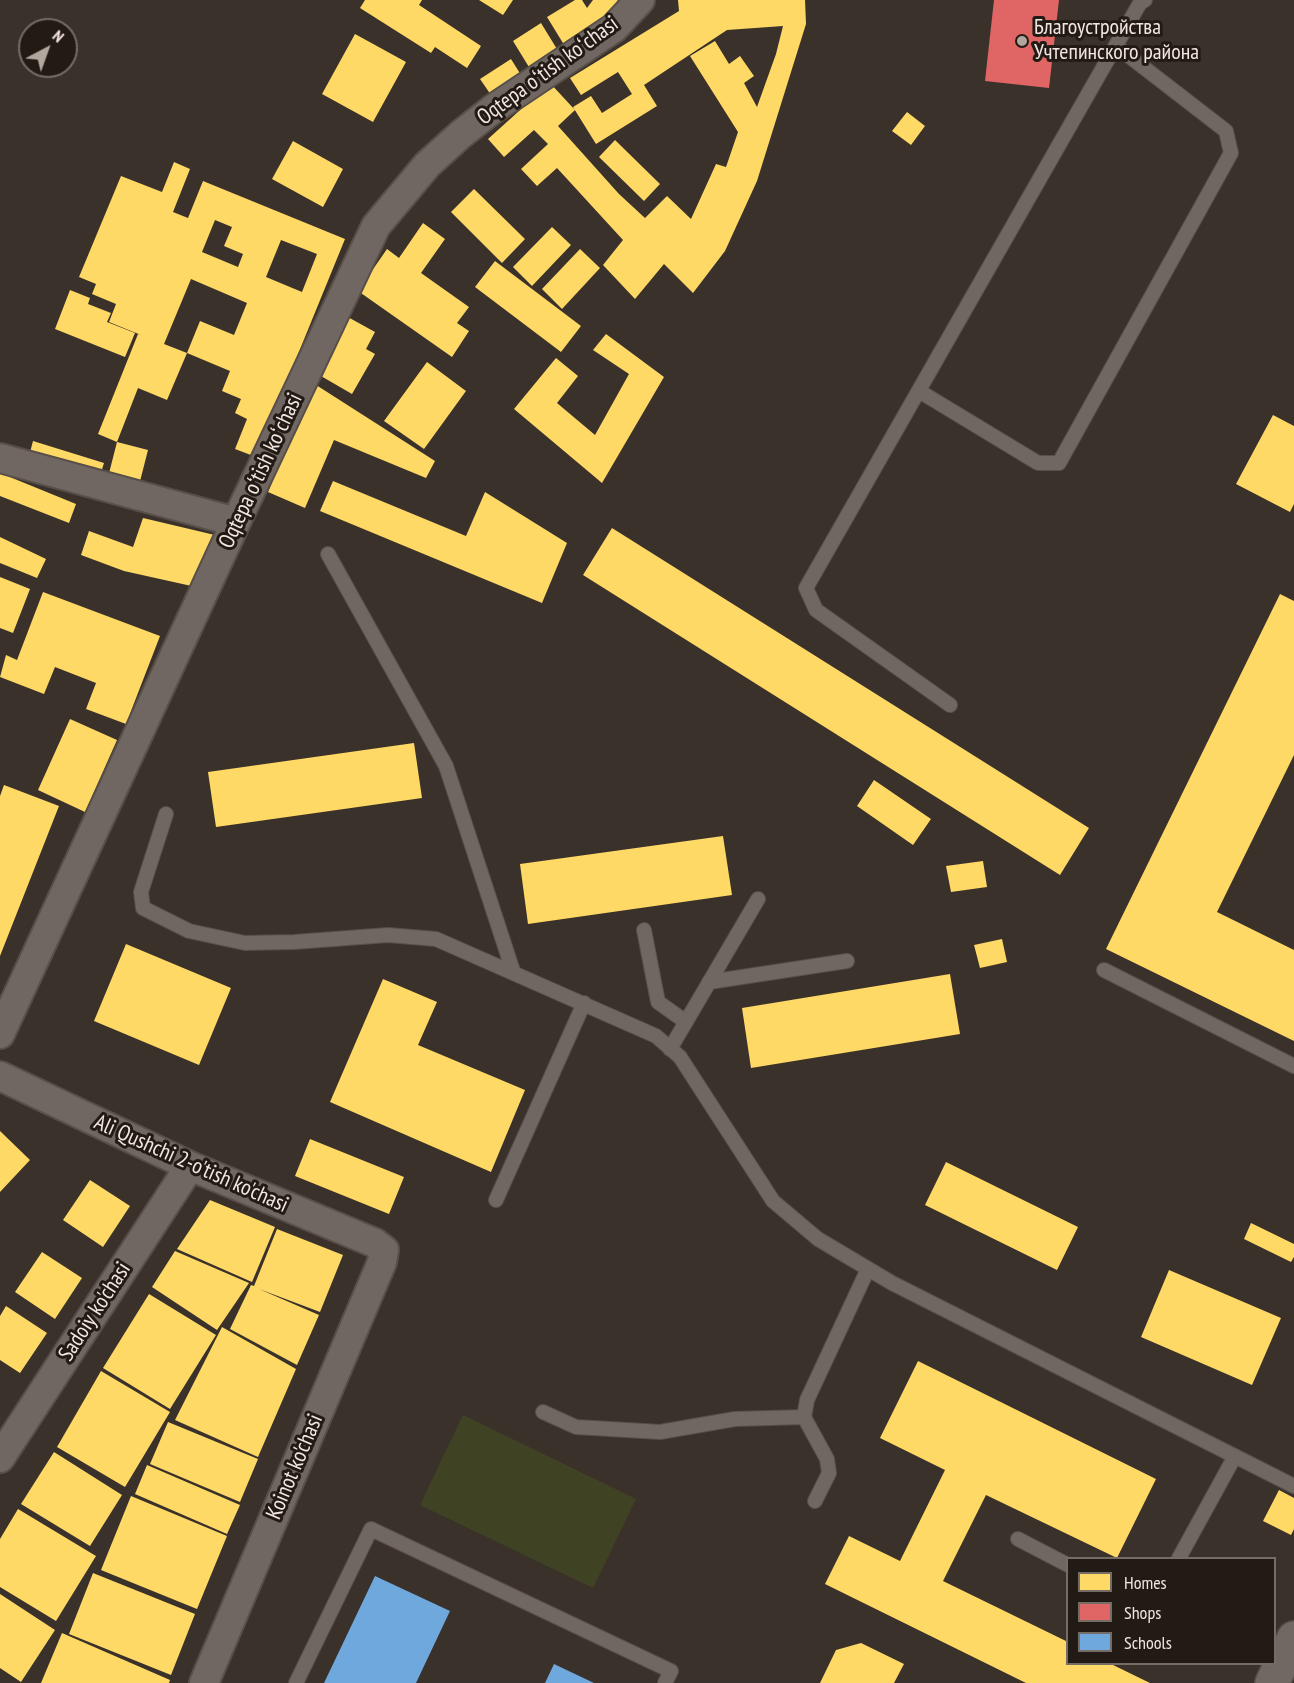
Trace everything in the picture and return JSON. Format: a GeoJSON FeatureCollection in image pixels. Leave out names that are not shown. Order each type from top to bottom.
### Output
{"type":"FeatureCollection","features":[{"type":"Feature","properties":{"kind":"street","name":"Oqtepa oʻtish koʻchasi"},"geometry":{"type":"LineString","coordinates":[[0,1034],[236,522],[376,226],[427,165],[460,135],[493,109],[614,28],[640,0]]}},
{"type":"Feature","properties":{"kind":"street"},"geometry":{"type":"LineString","coordinates":[[0,458],[236,522]]}},
{"type":"Feature","properties":{"kind":"street","name":"Ali Qushchi 2-o'tish ko'chasi"},"geometry":{"type":"LineString","coordinates":[[0,1076],[190,1166],[375,1243],[384,1250]]}},
{"type":"Feature","properties":{"kind":"street","name":"Sadoiy ko'chasi"},"geometry":{"type":"LineString","coordinates":[[0,1458],[190,1166]]}},
{"type":"Feature","properties":{"kind":"street","name":"Koinot ko'chasi"},"geometry":{"type":"LineString","coordinates":[[204,1683],[382,1263],[384,1250]]}},
{"type":"Feature","properties":{"kind":"street"},"geometry":{"type":"LineString","coordinates":[[1272,1683],[1294,1638]]}},
{"type":"Feature","properties":{"kind":"lane"},"geometry":{"type":"LineString","coordinates":[[950,705],[816,610],[806,588],[1140,3],[1145,0]]}},
{"type":"Feature","properties":{"kind":"lane"},"geometry":{"type":"LineString","coordinates":[[920,391],[1038,462],[1059,463],[1231,153],[1226,131],[1116,46]]}},
{"type":"Feature","properties":{"kind":"lane"},"geometry":{"type":"LineString","coordinates":[[328,554],[446,766],[513,971]]}},
{"type":"Feature","properties":{"kind":"lane"},"geometry":{"type":"LineString","coordinates":[[166,814],[141,892],[143,908],[189,931],[245,943],[388,935],[436,939],[657,1036],[680,1057],[773,1201],[818,1239],[868,1269],[1294,1486]]}},
{"type":"Feature","properties":{"kind":"lane"},"geometry":{"type":"LineString","coordinates":[[670,1049],[758,899]]}},
{"type":"Feature","properties":{"kind":"lane"},"geometry":{"type":"LineString","coordinates":[[644,930],[658,1002],[686,1022]]}},
{"type":"Feature","properties":{"kind":"lane"},"geometry":{"type":"LineString","coordinates":[[709,982],[847,961]]}},
{"type":"Feature","properties":{"kind":"lane"},"geometry":{"type":"LineString","coordinates":[[1104,970],[1294,1066]]}},
{"type":"Feature","properties":{"kind":"lane"},"geometry":{"type":"LineString","coordinates":[[496,1200],[584,1003]]}},
{"type":"Feature","properties":{"kind":"lane"},"geometry":{"type":"LineString","coordinates":[[815,1501],[829,1473],[827,1460],[804,1417],[807,1400],[868,1269]]}},
{"type":"Feature","properties":{"kind":"lane"},"geometry":{"type":"LineString","coordinates":[[543,1412],[576,1427],[660,1432],[735,1419],[804,1417]]}},
{"type":"Feature","properties":{"kind":"lane"},"geometry":{"type":"LineString","coordinates":[[1180,1557],[1235,1456]]}},
{"type":"Feature","properties":{"kind":"lane"},"geometry":{"type":"LineString","coordinates":[[296,1683],[371,1529],[671,1671],[665,1683]]}},
{"type":"Feature","properties":{"kind":"lane"},"geometry":{"type":"LineString","coordinates":[[1018,1539],[1066,1564]]}},
{"type":"Feature","properties":{"kind":"green space"},"geometry":{"type":"Polygon","coordinates":[[[463,1415],[636,1499],[593,1588],[420,1505],[463,1415]]]}},
{"type":"Feature","properties":{"kind":"building: Homes"},"geometry":{"type":"Polygon","coordinates":[[[365,0],[422,0],[419,5],[481,46],[467,68],[435,47],[431,53],[360,8],[365,0]]]}},
{"type":"Feature","properties":{"kind":"building: Homes"},"geometry":{"type":"Polygon","coordinates":[[[479,0],[513,0],[503,15],[479,0]]]}},
{"type":"Feature","properties":{"kind":"building: Homes"},"geometry":{"type":"Polygon","coordinates":[[[575,0],[582,0],[587,8],[593,0],[618,0],[599,28],[566,48],[547,17],[575,0]]]}},
{"type":"Feature","properties":{"kind":"building: Homes"},"geometry":{"type":"Polygon","coordinates":[[[678,0],[805,0],[806,24],[757,181],[725,251],[693,293],[664,264],[635,299],[603,265],[623,240],[557,168],[537,186],[521,169],[548,144],[534,130],[504,157],[488,139],[550,83],[575,110],[573,107],[591,96],[602,113],[632,94],[618,72],[581,95],[570,78],[679,11],[678,0]],[[783,26],[727,30],[644,85],[657,106],[596,144],[575,110],[558,126],[619,194],[645,218],[667,196],[691,219],[716,164],[726,167],[738,132],[690,56],[715,41],[729,64],[740,56],[754,76],[744,83],[757,107],[776,54],[783,26]]]}},
{"type":"Feature","properties":{"kind":"building: Homes"},"geometry":{"type":"Polygon","coordinates":[[[541,23],[560,54],[532,72],[513,41],[541,23]]]}},
{"type":"Feature","properties":{"kind":"building: Homes"},"geometry":{"type":"Polygon","coordinates":[[[355,34],[406,62],[373,122],[322,94],[355,34]]]}},
{"type":"Feature","properties":{"kind":"building: Homes"},"geometry":{"type":"Polygon","coordinates":[[[511,59],[521,75],[491,95],[480,79],[511,59]]]}},
{"type":"Feature","properties":{"kind":"building: Homes"},"geometry":{"type":"Polygon","coordinates":[[[907,112],[925,126],[911,145],[892,131],[907,112]]]}},
{"type":"Feature","properties":{"kind":"building: Homes"},"geometry":{"type":"Polygon","coordinates":[[[615,140],[660,184],[644,201],[599,157],[615,140]]]}},
{"type":"Feature","properties":{"kind":"building: Homes"},"geometry":{"type":"Polygon","coordinates":[[[293,141],[343,169],[323,207],[272,179],[293,141]]]}},
{"type":"Feature","properties":{"kind":"building: Homes"},"geometry":{"type":"Polygon","coordinates":[[[174,162],[190,169],[173,212],[188,218],[203,181],[345,239],[256,457],[235,449],[247,419],[235,413],[241,399],[222,391],[230,371],[187,353],[167,400],[138,388],[117,442],[98,434],[138,334],[141,335],[109,322],[116,304],[92,294],[96,284],[79,277],[121,176],[162,192],[174,162]],[[215,220],[202,252],[238,267],[243,254],[224,246],[232,227],[215,220]],[[281,240],[266,277],[302,292],[317,254],[281,240]],[[191,279],[164,344],[187,353],[200,321],[234,335],[247,303],[191,279]]]}},
{"type":"Feature","properties":{"kind":"building: Homes"},"geometry":{"type":"Polygon","coordinates":[[[474,189],[525,239],[502,263],[451,212],[474,189]]]}},
{"type":"Feature","properties":{"kind":"building: Homes"},"geometry":{"type":"Polygon","coordinates":[[[423,223],[445,239],[421,273],[469,307],[457,323],[469,331],[452,357],[358,291],[387,249],[399,258],[423,223]]]}},
{"type":"Feature","properties":{"kind":"building: Homes"},"geometry":{"type":"Polygon","coordinates":[[[552,227],[571,245],[532,286],[513,267],[552,227]]]}},
{"type":"Feature","properties":{"kind":"building: Homes"},"geometry":{"type":"Polygon","coordinates":[[[580,249],[600,268],[562,309],[542,289],[580,249]]]}},
{"type":"Feature","properties":{"kind":"building: Homes"},"geometry":{"type":"Polygon","coordinates":[[[495,261],[581,326],[561,352],[475,287],[495,261]]]}},
{"type":"Feature","properties":{"kind":"building: Homes"},"geometry":{"type":"Polygon","coordinates":[[[70,290],[90,298],[88,304],[111,313],[107,322],[135,333],[125,357],[55,329],[70,290]]]}},
{"type":"Feature","properties":{"kind":"building: Homes"},"geometry":{"type":"Polygon","coordinates":[[[346,316],[375,332],[366,349],[375,354],[352,394],[314,372],[346,316]]]}},
{"type":"Feature","properties":{"kind":"building: Homes"},"geometry":{"type":"Polygon","coordinates":[[[606,334],[664,377],[602,483],[514,409],[556,358],[578,376],[557,403],[595,435],[629,374],[593,350],[606,334]]]}},
{"type":"Feature","properties":{"kind":"building: Homes"},"geometry":{"type":"Polygon","coordinates":[[[427,362],[466,391],[424,449],[384,421],[427,362]]]}},
{"type":"Feature","properties":{"kind":"building: Homes"},"geometry":{"type":"Polygon","coordinates":[[[313,383],[435,461],[426,478],[334,440],[305,508],[268,492],[313,383]]]}},
{"type":"Feature","properties":{"kind":"building: Homes"},"geometry":{"type":"Polygon","coordinates":[[[1273,415],[1294,426],[1294,504],[1290,512],[1236,484],[1273,415]]]}},
{"type":"Feature","properties":{"kind":"building: Homes"},"geometry":{"type":"Polygon","coordinates":[[[33,441],[104,463],[98,482],[28,460],[33,441]]]}},
{"type":"Feature","properties":{"kind":"building: Homes"},"geometry":{"type":"Polygon","coordinates":[[[117,442],[148,450],[137,493],[106,485],[117,442]]]}},
{"type":"Feature","properties":{"kind":"building: Homes"},"geometry":{"type":"Polygon","coordinates":[[[0,473],[76,504],[69,523],[0,496],[0,473]]]}},
{"type":"Feature","properties":{"kind":"building: Homes"},"geometry":{"type":"Polygon","coordinates":[[[333,481],[466,536],[485,492],[567,543],[542,603],[320,511],[333,481]]]}},
{"type":"Feature","properties":{"kind":"building: Homes"},"geometry":{"type":"Polygon","coordinates":[[[143,518],[219,536],[196,587],[124,571],[81,555],[89,531],[133,547],[143,518]]]}},
{"type":"Feature","properties":{"kind":"building: Homes"},"geometry":{"type":"Polygon","coordinates":[[[612,528],[1089,828],[1060,875],[583,575],[612,528]]]}},
{"type":"Feature","properties":{"kind":"building: Homes"},"geometry":{"type":"Polygon","coordinates":[[[0,537],[46,559],[37,578],[0,563],[0,537]]]}},
{"type":"Feature","properties":{"kind":"building: Homes"},"geometry":{"type":"Polygon","coordinates":[[[0,577],[30,589],[13,633],[0,628],[0,577]]]}},
{"type":"Feature","properties":{"kind":"building: Homes"},"geometry":{"type":"Polygon","coordinates":[[[43,592],[160,636],[126,724],[86,709],[96,683],[55,667],[44,694],[0,677],[6,655],[17,660],[43,592]]]}},
{"type":"Feature","properties":{"kind":"building: Homes"},"geometry":{"type":"Polygon","coordinates":[[[1280,594],[1294,601],[1294,755],[1217,912],[1294,950],[1294,1041],[1106,949],[1280,594]]]}},
{"type":"Feature","properties":{"kind":"building: Homes"},"geometry":{"type":"Polygon","coordinates":[[[70,719],[117,740],[85,812],[38,790],[70,719]]]}},
{"type":"Feature","properties":{"kind":"building: Homes"},"geometry":{"type":"Polygon","coordinates":[[[414,743],[422,798],[216,827],[208,772],[414,743]]]}},
{"type":"Feature","properties":{"kind":"building: Homes"},"geometry":{"type":"Polygon","coordinates":[[[874,780],[931,819],[913,845],[857,806],[874,780]]]}},
{"type":"Feature","properties":{"kind":"building: Homes"},"geometry":{"type":"Polygon","coordinates":[[[4,785],[59,806],[0,956],[0,796],[4,785]]]}},
{"type":"Feature","properties":{"kind":"building: Homes"},"geometry":{"type":"Polygon","coordinates":[[[723,836],[732,895],[528,924],[520,864],[723,836]]]}},
{"type":"Feature","properties":{"kind":"building: Homes"},"geometry":{"type":"Polygon","coordinates":[[[983,861],[987,887],[951,892],[946,866],[983,861]]]}},
{"type":"Feature","properties":{"kind":"building: Homes"},"geometry":{"type":"Polygon","coordinates":[[[1002,939],[1007,962],[980,968],[974,945],[1002,939]]]}},
{"type":"Feature","properties":{"kind":"building: Homes"},"geometry":{"type":"Polygon","coordinates":[[[126,944],[231,988],[199,1065],[94,1021],[126,944]]]}},
{"type":"Feature","properties":{"kind":"building: Homes"},"geometry":{"type":"Polygon","coordinates":[[[950,974],[960,1034],[751,1068],[742,1008],[950,974]]]}},
{"type":"Feature","properties":{"kind":"building: Homes"},"geometry":{"type":"Polygon","coordinates":[[[383,979],[437,1002],[418,1045],[525,1090],[491,1172],[330,1102],[383,979]]]}},
{"type":"Feature","properties":{"kind":"building: Homes"},"geometry":{"type":"Polygon","coordinates":[[[0,1131],[30,1160],[0,1192],[0,1131]]]}},
{"type":"Feature","properties":{"kind":"building: Homes"},"geometry":{"type":"Polygon","coordinates":[[[310,1139],[404,1177],[389,1214],[295,1176],[310,1139]]]}},
{"type":"Feature","properties":{"kind":"building: Homes"},"geometry":{"type":"Polygon","coordinates":[[[946,1162],[1078,1227],[1057,1270],[925,1205],[946,1162]]]}},
{"type":"Feature","properties":{"kind":"building: Homes"},"geometry":{"type":"Polygon","coordinates":[[[90,1180],[130,1206],[103,1247],[63,1220],[90,1180]]]}},
{"type":"Feature","properties":{"kind":"building: Homes"},"geometry":{"type":"Polygon","coordinates":[[[210,1200],[275,1227],[252,1282],[177,1249],[210,1200]]]}},
{"type":"Feature","properties":{"kind":"building: Homes"},"geometry":{"type":"Polygon","coordinates":[[[1251,1223],[1294,1244],[1294,1257],[1291,1262],[1244,1239],[1251,1223]]]}},
{"type":"Feature","properties":{"kind":"building: Homes"},"geometry":{"type":"Polygon","coordinates":[[[277,1229],[343,1255],[320,1312],[259,1289],[319,1315],[297,1365],[230,1329],[251,1285],[254,1286],[277,1229]]]}},
{"type":"Feature","properties":{"kind":"building: Homes"},"geometry":{"type":"Polygon","coordinates":[[[175,1251],[249,1283],[217,1330],[152,1287],[175,1251]]]}},
{"type":"Feature","properties":{"kind":"building: Homes"},"geometry":{"type":"Polygon","coordinates":[[[42,1252],[82,1278],[55,1319],[15,1292],[42,1252]]]}},
{"type":"Feature","properties":{"kind":"building: Homes"},"geometry":{"type":"Polygon","coordinates":[[[1169,1270],[1281,1318],[1252,1385],[1141,1337],[1169,1270]]]}},
{"type":"Feature","properties":{"kind":"building: Homes"},"geometry":{"type":"Polygon","coordinates":[[[149,1294],[216,1335],[170,1409],[103,1368],[149,1294]]]}},
{"type":"Feature","properties":{"kind":"building: Homes"},"geometry":{"type":"Polygon","coordinates":[[[6,1306],[47,1333],[20,1373],[0,1360],[0,1316],[6,1306]]]}},
{"type":"Feature","properties":{"kind":"building: Homes"},"geometry":{"type":"Polygon","coordinates":[[[222,1327],[296,1369],[258,1457],[175,1420],[222,1327]]]}},
{"type":"Feature","properties":{"kind":"building: Homes"},"geometry":{"type":"Polygon","coordinates":[[[918,1361],[1156,1479],[1117,1557],[986,1495],[943,1581],[1066,1641],[1066,1665],[1113,1665],[1150,1683],[1026,1683],[825,1584],[849,1536],[900,1561],[945,1470],[880,1438],[918,1361]]]}},
{"type":"Feature","properties":{"kind":"building: Homes"},"geometry":{"type":"Polygon","coordinates":[[[101,1371],[170,1412],[125,1487],[57,1447],[101,1371]]]}},
{"type":"Feature","properties":{"kind":"building: Homes"},"geometry":{"type":"Polygon","coordinates":[[[168,1422],[258,1459],[240,1502],[150,1464],[168,1422]]]}},
{"type":"Feature","properties":{"kind":"building: Homes"},"geometry":{"type":"Polygon","coordinates":[[[54,1452],[122,1495],[90,1546],[21,1504],[54,1452]]]}},
{"type":"Feature","properties":{"kind":"building: Homes"},"geometry":{"type":"Polygon","coordinates":[[[147,1465],[240,1505],[227,1534],[135,1494],[147,1465]]]}},
{"type":"Feature","properties":{"kind":"building: Homes"},"geometry":{"type":"Polygon","coordinates":[[[1279,1490],[1294,1498],[1294,1529],[1291,1535],[1263,1521],[1279,1490]]]}},
{"type":"Feature","properties":{"kind":"building: Homes"},"geometry":{"type":"Polygon","coordinates":[[[131,1496],[227,1536],[197,1609],[101,1570],[131,1496]]]}},
{"type":"Feature","properties":{"kind":"building: Homes"},"geometry":{"type":"Polygon","coordinates":[[[18,1509],[96,1556],[56,1621],[0,1587],[0,1539],[18,1509]]]}},
{"type":"Feature","properties":{"kind":"building: Homes"},"geometry":{"type":"Polygon","coordinates":[[[93,1573],[195,1614],[171,1675],[69,1634],[93,1573]]]}},
{"type":"Feature","properties":{"kind":"building: Homes"},"geometry":{"type":"Polygon","coordinates":[[[0,1594],[55,1630],[21,1682],[0,1668],[0,1594]]]}},
{"type":"Feature","properties":{"kind":"building: Homes"},"geometry":{"type":"Polygon","coordinates":[[[62,1633],[170,1680],[169,1683],[41,1683],[62,1633]]]}},
{"type":"Feature","properties":{"kind":"building: Homes"},"geometry":{"type":"Polygon","coordinates":[[[861,1643],[904,1664],[894,1683],[820,1683],[836,1650],[861,1643]]]}},
{"type":"Feature","properties":{"kind":"building: Shops","name":"Благоустройства Учтепинского района"},"geometry":{"type":"Polygon","coordinates":[[[994,0],[1059,0],[1049,88],[985,81],[994,0]]]}},
{"type":"Feature","properties":{"kind":"building: Schools"},"geometry":{"type":"Polygon","coordinates":[[[375,1576],[450,1611],[416,1683],[324,1683],[375,1576]]]}},
{"type":"Feature","properties":{"kind":"building: Schools"},"geometry":{"type":"Polygon","coordinates":[[[554,1664],[594,1683],[545,1683],[554,1664]]]}},
{"type":"Feature","properties":{"kind":"place","name":"Благоустройства Учтепинского района"},"geometry":{"type":"Point","coordinates":[1022,41]}}]}
